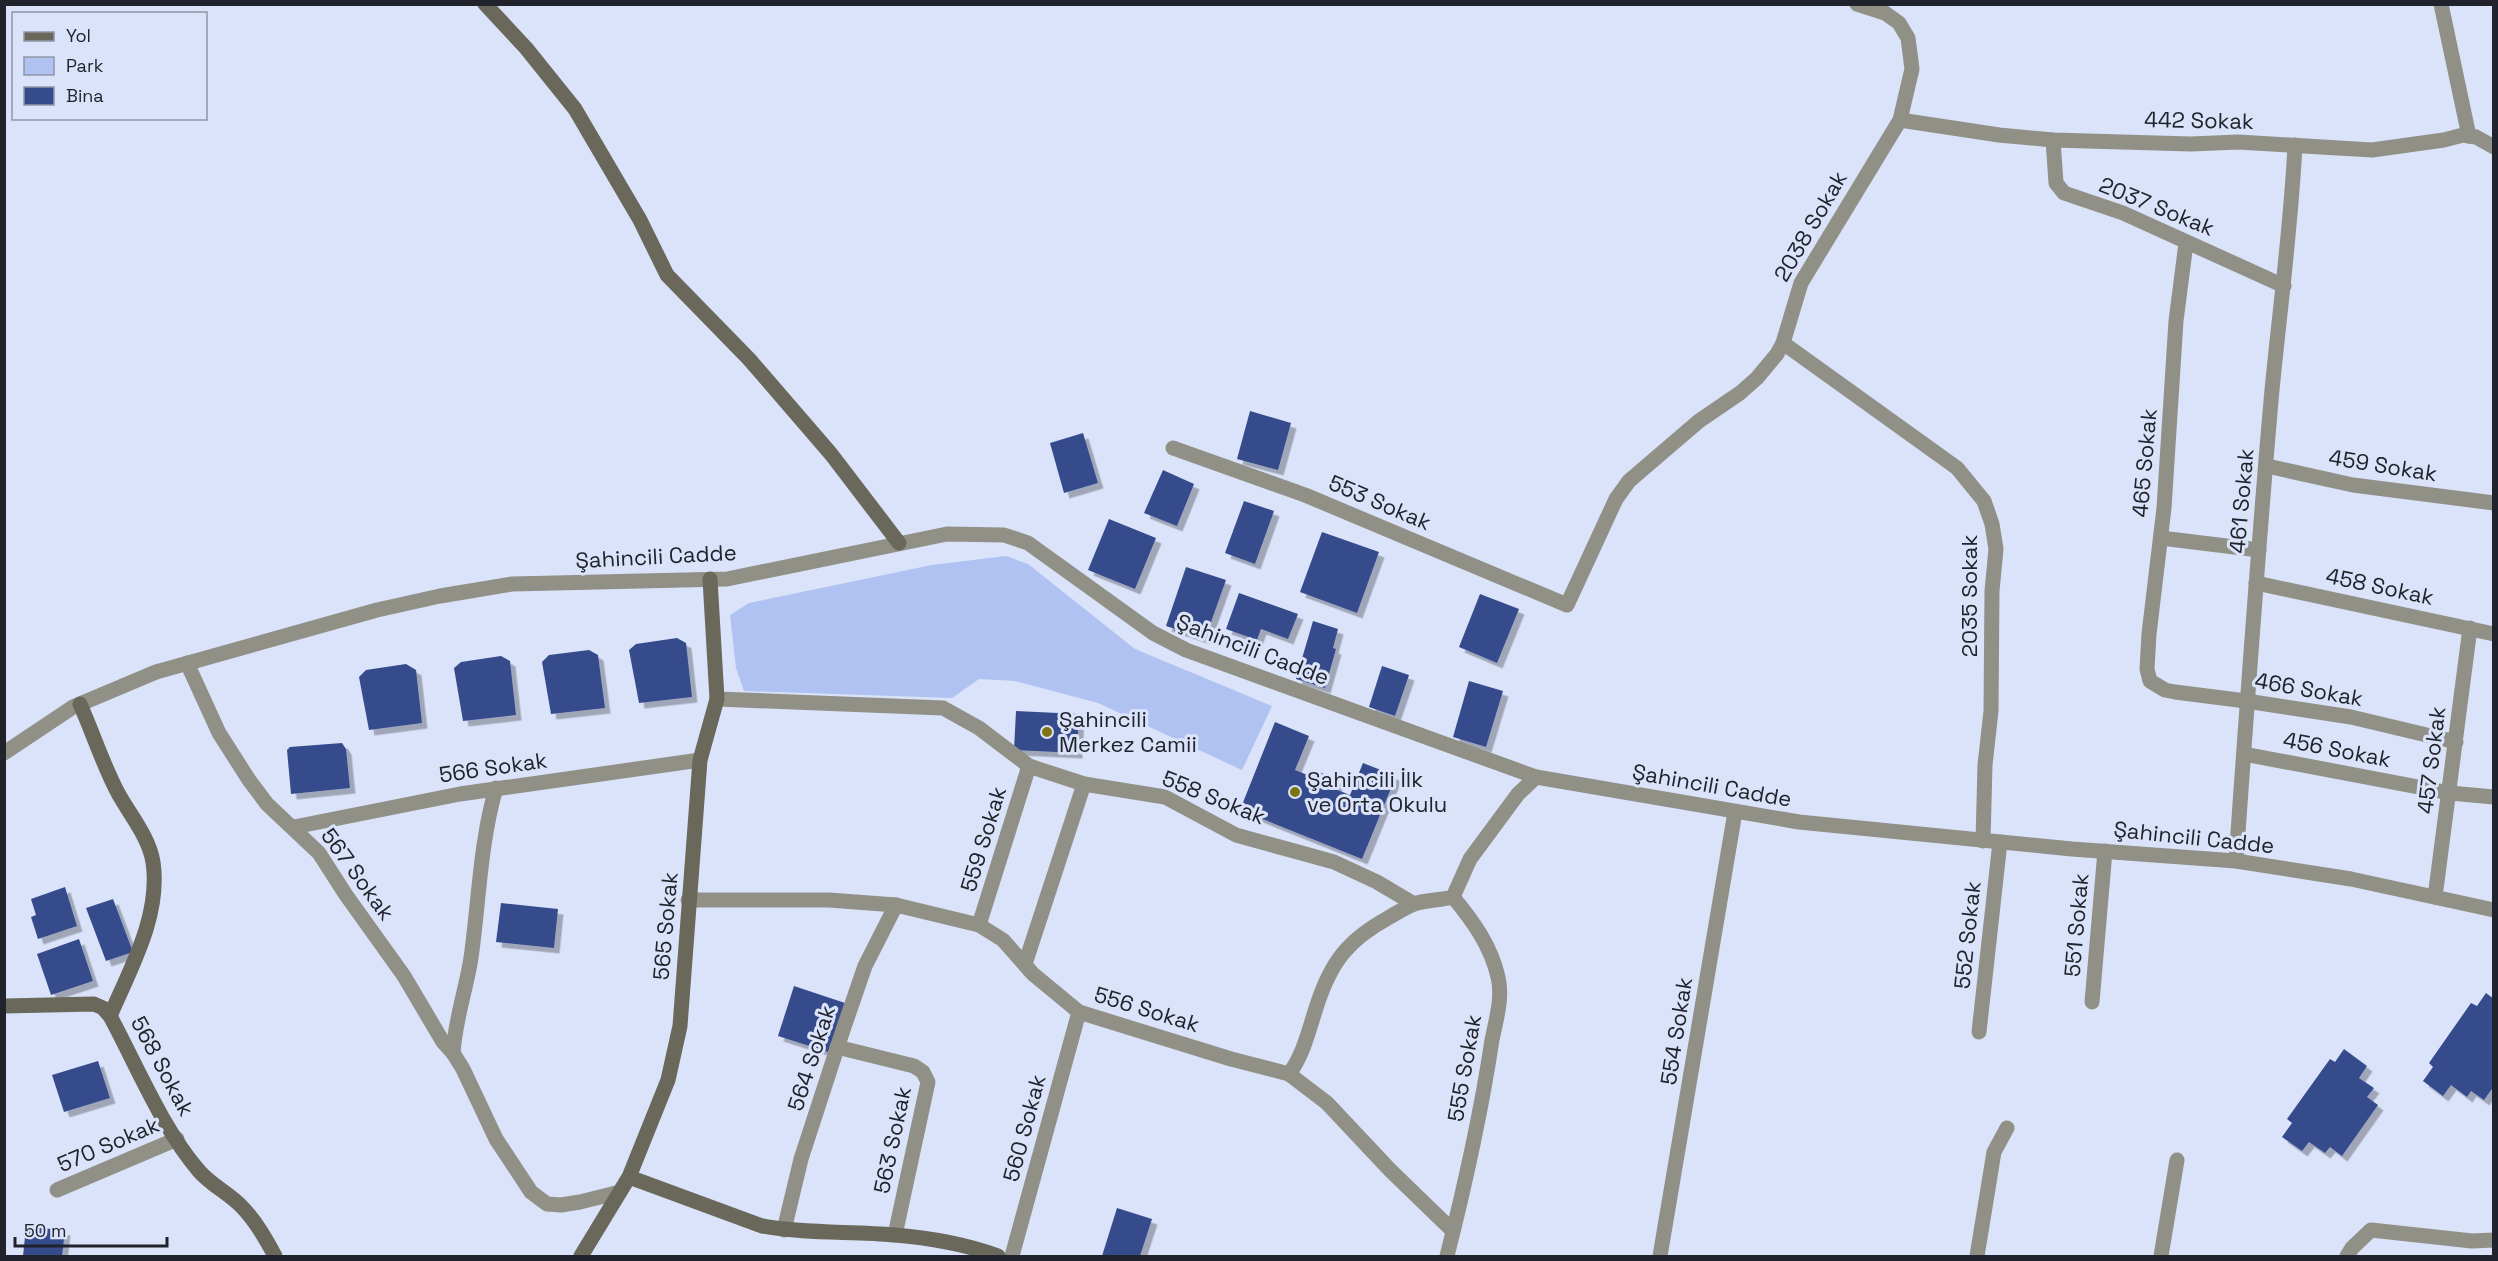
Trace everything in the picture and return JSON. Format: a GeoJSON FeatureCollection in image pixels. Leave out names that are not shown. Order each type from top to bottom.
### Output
{"type":"FeatureCollection","features":[{"type":"Feature","properties":{"kind":"street"},"geometry":{"type":"LineString","coordinates":[[485,4],[526,48],[575,109],[640,220],[667,275],[749,359],[831,454],[898,543]]}},
{"type":"Feature","properties":{"kind":"street","name":"2038 Sokak"},"geometry":{"type":"LineString","coordinates":[[1567,605],[1617,499],[1629,481],[1699,421],[1740,393],[1757,378],[1777,354],[1783,344],[1801,283],[1900,120],[1912,69],[1908,38],[1899,23],[1885,13],[1857,4]]}},
{"type":"Feature","properties":{"kind":"street"},"geometry":{"type":"LineString","coordinates":[[2441,4],[2469,136],[2493,147]]}},
{"type":"Feature","properties":{"kind":"street","name":"442 Sokak"},"geometry":{"type":"LineString","coordinates":[[1900,120],[1999,135],[2053,140],[2191,144],[2238,142],[2372,150],[2444,140],[2463,135],[2469,136]]}},
{"type":"Feature","properties":{"kind":"street","name":"2037 Sokak"},"geometry":{"type":"LineString","coordinates":[[2053,140],[2055,183],[2064,193],[2122,213],[2284,286]]}},
{"type":"Feature","properties":{"kind":"street","name":"461 Sokak"},"geometry":{"type":"LineString","coordinates":[[2236,861],[2246,700],[2295,145]]}},
{"type":"Feature","properties":{"kind":"street","name":"465 Sokak"},"geometry":{"type":"LineString","coordinates":[[2154,685],[2150,681],[2147,669],[2161,538],[2176,321],[2186,243]]}},
{"type":"Feature","properties":{"kind":"street","name":"2035 Sokak"},"geometry":{"type":"LineString","coordinates":[[1783,344],[1957,468],[1984,501],[1992,524],[1996,549],[1992,591],[1991,711],[1985,765],[1983,841]]}},
{"type":"Feature","properties":{"kind":"street","name":"553 Sokak"},"geometry":{"type":"LineString","coordinates":[[1173,448],[1305,495],[1567,605]]}},
{"type":"Feature","properties":{"kind":"street","name":"459 Sokak"},"geometry":{"type":"LineString","coordinates":[[2267,466],[2353,485],[2493,504]]}},
{"type":"Feature","properties":{"kind":"street","name":"Şahincili Cadde"},"geometry":{"type":"LineString","coordinates":[[4,753],[80,704],[156,672],[377,610],[440,596],[512,584],[727,579],[947,534],[1004,534],[1028,543],[1153,633],[1186,650],[1536,777],[1799,822],[1983,841],[2236,861],[2351,879],[2493,910]]}},
{"type":"Feature","properties":{"kind":"street"},"geometry":{"type":"LineString","coordinates":[[2161,538],[2259,550]]}},
{"type":"Feature","properties":{"kind":"street","name":"565 Sokak"},"geometry":{"type":"LineString","coordinates":[[581,1257],[629,1177],[668,1080],[680,1026],[700,760],[717,699],[710,579]]}},
{"type":"Feature","properties":{"kind":"street","name":"458 Sokak"},"geometry":{"type":"LineString","coordinates":[[2256,583],[2493,634]]}},
{"type":"Feature","properties":{"kind":"street","name":"457 Sokak"},"geometry":{"type":"LineString","coordinates":[[2435,897],[2450,793],[2469,628]]}},
{"type":"Feature","properties":{"kind":"street","name":"567 Sokak"},"geometry":{"type":"LineString","coordinates":[[187,663],[219,733],[249,780],[267,804],[319,853],[404,976],[443,1042],[453,1053],[496,1140],[526,1185],[547,1204],[561,1205],[580,1202],[620,1192]]}},
{"type":"Feature","properties":{"kind":"street","name":"466 Sokak"},"geometry":{"type":"LineString","coordinates":[[2154,685],[2175,692],[2246,700],[2350,717],[2456,742]]}},
{"type":"Feature","properties":{"kind":"street","name":"558 Sokak"},"geometry":{"type":"LineString","coordinates":[[717,699],[943,708],[979,728],[1029,766],[1084,783],[1165,797],[1236,835],[1334,862],[1377,882],[1414,904]]}},
{"type":"Feature","properties":{"kind":"street","name":"568 Sokak"},"geometry":{"type":"LineString","coordinates":[[80,704],[112,781],[145,840],[153,862],[152,897],[148,922],[110,1016],[177,1139],[200,1172],[241,1206],[264,1234],[275,1257]]}},
{"type":"Feature","properties":{"kind":"street","name":"456 Sokak"},"geometry":{"type":"LineString","coordinates":[[2244,754],[2450,793],[2493,797]]}},
{"type":"Feature","properties":{"kind":"street","name":"566 Sokak"},"geometry":{"type":"LineString","coordinates":[[294,827],[496,788],[604,775],[700,760]]}},
{"type":"Feature","properties":{"kind":"street","name":"559 Sokak"},"geometry":{"type":"LineString","coordinates":[[979,925],[1029,766]]}},
{"type":"Feature","properties":{"kind":"street"},"geometry":{"type":"LineString","coordinates":[[1289,1074],[1297,1064],[1305,1045],[1318,1002],[1334,963],[1348,946],[1368,930],[1414,904],[1453,897],[1470,859],[1518,794],[1536,777]]}},
{"type":"Feature","properties":{"kind":"street"},"geometry":{"type":"LineString","coordinates":[[1025,964],[1084,783]]}},
{"type":"Feature","properties":{"kind":"street"},"geometry":{"type":"LineString","coordinates":[[453,1053],[454,1028],[470,959],[486,821],[496,788]]}},
{"type":"Feature","properties":{"kind":"street","name":"554 Sokak"},"geometry":{"type":"LineString","coordinates":[[1660,1257],[1735,812]]}},
{"type":"Feature","properties":{"kind":"street","name":"552 Sokak"},"geometry":{"type":"LineString","coordinates":[[1979,1032],[2000,842]]}},
{"type":"Feature","properties":{"kind":"street","name":"551 Sokak"},"geometry":{"type":"LineString","coordinates":[[2092,1002],[2105,851]]}},
{"type":"Feature","properties":{"kind":"street","name":"555 Sokak"},"geometry":{"type":"LineString","coordinates":[[1447,1257],[1480,1118],[1500,990],[1495,966],[1486,945],[1476,927],[1453,897]]}},
{"type":"Feature","properties":{"kind":"street","name":"556 Sokak"},"geometry":{"type":"LineString","coordinates":[[688,900],[829,900],[896,905],[979,925],[1004,940],[1033,974],[1079,1012],[1231,1059],[1289,1074],[1327,1102],[1382,1162],[1453,1232]]}},
{"type":"Feature","properties":{"kind":"street","name":"564 Sokak"},"geometry":{"type":"LineString","coordinates":[[784,1230],[801,1159],[837,1047],[865,966],[896,905]]}},
{"type":"Feature","properties":{"kind":"street"},"geometry":{"type":"LineString","coordinates":[[4,1006],[94,1004],[103,1008],[110,1016]]}},
{"type":"Feature","properties":{"kind":"street","name":"560 Sokak"},"geometry":{"type":"LineString","coordinates":[[1012,1257],[1079,1012]]}},
{"type":"Feature","properties":{"kind":"street","name":"563 Sokak"},"geometry":{"type":"LineString","coordinates":[[837,1047],[914,1066],[923,1072],[928,1082],[895,1234]]}},
{"type":"Feature","properties":{"kind":"street"},"geometry":{"type":"LineString","coordinates":[[1977,1257],[1994,1152],[2007,1128]]}},
{"type":"Feature","properties":{"kind":"street","name":"570 Sokak"},"geometry":{"type":"LineString","coordinates":[[57,1190],[177,1139]]}},
{"type":"Feature","properties":{"kind":"street"},"geometry":{"type":"LineString","coordinates":[[2162,1257],[2177,1160]]}},
{"type":"Feature","properties":{"kind":"street"},"geometry":{"type":"LineString","coordinates":[[629,1177],[762,1226],[784,1230],[895,1234],[965,1245],[999,1257]]}},
{"type":"Feature","properties":{"kind":"street"},"geometry":{"type":"LineString","coordinates":[[2347,1257],[2352,1248],[2371,1230],[2472,1241],[2493,1240]]}},
{"type":"Feature","properties":{"kind":"green space"},"geometry":{"type":"Polygon","coordinates":[[[1006,556],[1028,564],[1135,649],[1272,706],[1242,770],[1098,703],[1015,681],[979,679],[952,698],[744,691],[736,668],[730,615],[749,603],[932,565],[1006,556]]]}},
{"type":"Feature","properties":{"kind":"building"},"geometry":{"type":"Polygon","coordinates":[[[1250,411],[1291,423],[1278,470],[1237,459],[1250,411]]]}},
{"type":"Feature","properties":{"kind":"building"},"geometry":{"type":"Polygon","coordinates":[[[1083,433],[1098,483],[1064,493],[1050,443],[1083,433]]]}},
{"type":"Feature","properties":{"kind":"building"},"geometry":{"type":"Polygon","coordinates":[[[1163,470],[1194,484],[1177,526],[1144,513],[1163,470]]]}},
{"type":"Feature","properties":{"kind":"building"},"geometry":{"type":"Polygon","coordinates":[[[1244,501],[1274,511],[1255,564],[1225,553],[1244,501]]]}},
{"type":"Feature","properties":{"kind":"building"},"geometry":{"type":"Polygon","coordinates":[[[1109,519],[1156,538],[1135,589],[1088,570],[1109,519]]]}},
{"type":"Feature","properties":{"kind":"building"},"geometry":{"type":"Polygon","coordinates":[[[1322,532],[1379,552],[1357,613],[1300,592],[1322,532]]]}},
{"type":"Feature","properties":{"kind":"building"},"geometry":{"type":"Polygon","coordinates":[[[1186,567],[1226,580],[1205,639],[1166,626],[1186,567]]]}},
{"type":"Feature","properties":{"kind":"building"},"geometry":{"type":"Polygon","coordinates":[[[1239,593],[1298,614],[1288,639],[1261,629],[1257,640],[1226,629],[1239,593]]]}},
{"type":"Feature","properties":{"kind":"building"},"geometry":{"type":"Polygon","coordinates":[[[1480,594],[1519,609],[1497,663],[1459,647],[1480,594]]]}},
{"type":"Feature","properties":{"kind":"building"},"geometry":{"type":"Polygon","coordinates":[[[1313,621],[1338,629],[1333,648],[1336,649],[1325,688],[1296,679],[1313,621]]]}},
{"type":"Feature","properties":{"kind":"building"},"geometry":{"type":"Polygon","coordinates":[[[677,638],[686,643],[692,697],[639,703],[629,650],[636,644],[677,638]]]}},
{"type":"Feature","properties":{"kind":"building"},"geometry":{"type":"Polygon","coordinates":[[[589,650],[598,655],[605,708],[551,714],[542,662],[549,655],[589,650]]]}},
{"type":"Feature","properties":{"kind":"building"},"geometry":{"type":"Polygon","coordinates":[[[501,656],[510,661],[516,715],[463,721],[454,668],[461,662],[501,656]]]}},
{"type":"Feature","properties":{"kind":"building"},"geometry":{"type":"Polygon","coordinates":[[[406,664],[416,670],[422,723],[369,730],[359,677],[366,670],[406,664]]]}},
{"type":"Feature","properties":{"kind":"building"},"geometry":{"type":"Polygon","coordinates":[[[1382,666],[1409,675],[1395,716],[1369,707],[1382,666]]]}},
{"type":"Feature","properties":{"kind":"building"},"geometry":{"type":"Polygon","coordinates":[[[1469,681],[1503,691],[1486,747],[1453,737],[1469,681]]]}},
{"type":"Feature","properties":{"kind":"building","name":"Şahincili Merkez Camii"},"geometry":{"type":"Polygon","coordinates":[[[1016,711],[1079,714],[1077,753],[1014,750],[1016,711]]]}},
{"type":"Feature","properties":{"kind":"building","name":"Şahincili İlk ve Orta Okulu"},"geometry":{"type":"Polygon","coordinates":[[[1275,722],[1309,736],[1295,770],[1310,776],[1312,769],[1339,780],[1335,789],[1350,795],[1363,763],[1396,776],[1362,859],[1240,810],[1275,722]]]}},
{"type":"Feature","properties":{"kind":"building"},"geometry":{"type":"Polygon","coordinates":[[[342,743],[346,749],[350,788],[291,794],[287,750],[290,747],[342,743]]]}},
{"type":"Feature","properties":{"kind":"building"},"geometry":{"type":"Polygon","coordinates":[[[65,887],[77,926],[38,939],[31,917],[36,915],[31,899],[65,887]]]}},
{"type":"Feature","properties":{"kind":"building"},"geometry":{"type":"Polygon","coordinates":[[[113,899],[133,952],[106,961],[86,908],[113,899]]]}},
{"type":"Feature","properties":{"kind":"building"},"geometry":{"type":"Polygon","coordinates":[[[501,903],[558,909],[554,948],[496,942],[501,903]]]}},
{"type":"Feature","properties":{"kind":"building"},"geometry":{"type":"Polygon","coordinates":[[[79,939],[93,981],[51,995],[37,954],[79,939]]]}},
{"type":"Feature","properties":{"kind":"building"},"geometry":{"type":"Polygon","coordinates":[[[794,986],[845,1003],[828,1052],[778,1036],[794,986]]]}},
{"type":"Feature","properties":{"kind":"building"},"geometry":{"type":"Polygon","coordinates":[[[2486,993],[2494,999],[2494,1086],[2484,1100],[2471,1091],[2467,1097],[2451,1085],[2443,1096],[2423,1081],[2433,1067],[2429,1063],[2471,1003],[2477,1006],[2486,993]]]}},
{"type":"Feature","properties":{"kind":"building"},"geometry":{"type":"Polygon","coordinates":[[[2344,1049],[2367,1066],[2359,1078],[2374,1088],[2367,1097],[2378,1105],[2342,1156],[2330,1147],[2325,1153],[2309,1142],[2302,1151],[2282,1137],[2292,1123],[2287,1119],[2330,1059],[2335,1062],[2344,1049]]]}},
{"type":"Feature","properties":{"kind":"building"},"geometry":{"type":"Polygon","coordinates":[[[98,1061],[110,1098],[64,1112],[52,1075],[98,1061]]]}},
{"type":"Feature","properties":{"kind":"building"},"geometry":{"type":"Polygon","coordinates":[[[1117,1208],[1152,1219],[1140,1256],[1102,1256],[1117,1208]]]}},
{"type":"Feature","properties":{"kind":"building"},"geometry":{"type":"Polygon","coordinates":[[[26,1227],[65,1230],[62,1256],[23,1256],[26,1227]]]}},
{"type":"Feature","properties":{"kind":"place","name":"Şahincili Merkez Camii"},"geometry":{"type":"Point","coordinates":[1047,732]}},
{"type":"Feature","properties":{"kind":"place","name":"Şahincili İlk ve Orta Okulu"},"geometry":{"type":"Point","coordinates":[1295,792]}}]}
